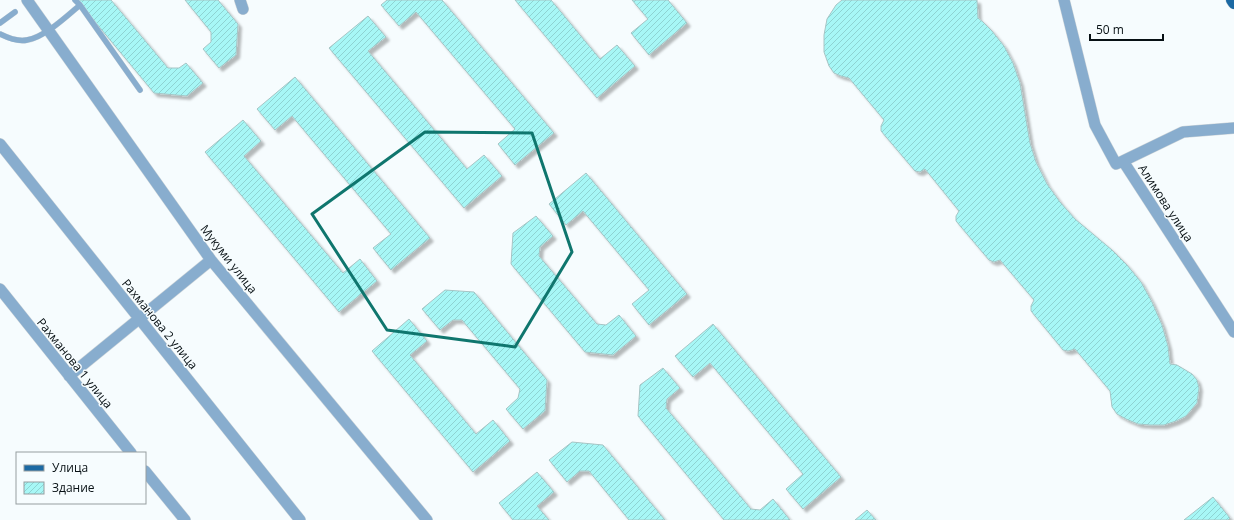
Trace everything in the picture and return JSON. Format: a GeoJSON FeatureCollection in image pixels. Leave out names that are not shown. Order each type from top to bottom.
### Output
{"type":"FeatureCollection","features":[{"type":"Feature","properties":{"kind":"main road"},"geometry":{"type":"LineString","coordinates":[[1232,0],[1234,4]]}},
{"type":"Feature","properties":{"kind":"street","name":"Мукуми улица"},"geometry":{"type":"LineString","coordinates":[[27,0],[211,260],[427,520]]}},
{"type":"Feature","properties":{"kind":"street","name":"Алимова улица"},"geometry":{"type":"LineString","coordinates":[[1064,0],[1095,125],[1116,164],[1123,161],[1234,332]]}},
{"type":"Feature","properties":{"kind":"street"},"geometry":{"type":"LineString","coordinates":[[1123,161],[1183,132],[1234,128]]}},
{"type":"Feature","properties":{"kind":"street","name":"Рахманова 2 улица"},"geometry":{"type":"LineString","coordinates":[[0,144],[300,520]]}},
{"type":"Feature","properties":{"kind":"street"},"geometry":{"type":"LineString","coordinates":[[69,376],[211,260]]}},
{"type":"Feature","properties":{"kind":"street","name":"Рахманова 1 улица"},"geometry":{"type":"LineString","coordinates":[[0,289],[130,452]]}},
{"type":"Feature","properties":{"kind":"street"},"geometry":{"type":"LineString","coordinates":[[146,471],[185,520]]}},
{"type":"Feature","properties":{"kind":"lane"},"geometry":{"type":"LineString","coordinates":[[75,0],[140,90]]}},
{"type":"Feature","properties":{"kind":"lane"},"geometry":{"type":"LineString","coordinates":[[0,34],[10,38],[27,40],[49,31],[80,6]]}},
{"type":"Feature","properties":{"kind":"lane"},"geometry":{"type":"LineString","coordinates":[[0,23],[14,12]]}},
{"type":"Feature","properties":{"kind":"highlighted area"},"geometry":{"type":"Polygon","coordinates":[[[425,132],[532,133],[572,252],[515,347],[387,330],[312,214],[425,132]]]}},
{"type":"Feature","properties":{"kind":"building"},"geometry":{"type":"Polygon","coordinates":[[[77,0],[111,0],[168,68],[179,68],[186,63],[203,83],[187,96],[154,93],[77,0]]]}},
{"type":"Feature","properties":{"kind":"building"},"geometry":{"type":"Polygon","coordinates":[[[185,0],[218,0],[238,24],[236,55],[219,68],[203,49],[211,42],[211,32],[185,0]]]}},
{"type":"Feature","properties":{"kind":"building"},"geometry":{"type":"Polygon","coordinates":[[[387,0],[442,0],[554,133],[515,165],[498,144],[515,129],[416,12],[399,26],[381,5],[387,0]]]}},
{"type":"Feature","properties":{"kind":"building"},"geometry":{"type":"Polygon","coordinates":[[[515,0],[551,0],[600,59],[617,45],[635,66],[597,98],[515,0]]]}},
{"type":"Feature","properties":{"kind":"building"},"geometry":{"type":"Polygon","coordinates":[[[632,0],[668,0],[687,23],[649,55],[631,33],[648,19],[632,0]]]}},
{"type":"Feature","properties":{"kind":"building"},"geometry":{"type":"Polygon","coordinates":[[[842,0],[977,0],[978,18],[992,31],[1004,46],[1013,63],[1020,83],[1030,143],[1036,162],[1047,184],[1075,219],[1112,250],[1141,282],[1162,325],[1168,346],[1170,364],[1177,365],[1192,374],[1197,380],[1199,388],[1197,403],[1186,416],[1164,425],[1150,425],[1138,424],[1117,414],[1112,407],[1110,391],[1075,349],[1068,351],[1063,350],[1031,311],[1031,306],[1034,300],[1000,260],[994,262],[989,260],[956,221],[956,216],[959,211],[925,169],[920,172],[915,171],[881,131],[881,126],[884,120],[849,78],[834,73],[829,66],[824,52],[824,35],[827,19],[836,5],[842,0]]]}},
{"type":"Feature","properties":{"kind":"building"},"geometry":{"type":"Polygon","coordinates":[[[368,16],[386,37],[368,51],[467,169],[484,155],[502,176],[464,208],[329,48],[368,16]]]}},
{"type":"Feature","properties":{"kind":"building"},"geometry":{"type":"Polygon","coordinates":[[[295,77],[430,238],[391,270],[373,248],[391,234],[292,116],[275,130],[257,109],[295,77]]]}},
{"type":"Feature","properties":{"kind":"building"},"geometry":{"type":"Polygon","coordinates":[[[243,120],[261,141],[244,156],[343,273],[360,259],[377,281],[339,312],[205,152],[243,120]]]}},
{"type":"Feature","properties":{"kind":"building"},"geometry":{"type":"Polygon","coordinates":[[[586,173],[687,294],[649,325],[632,304],[649,290],[583,211],[566,225],[549,204],[586,173]]]}},
{"type":"Feature","properties":{"kind":"building"},"geometry":{"type":"Polygon","coordinates":[[[536,216],[553,236],[540,247],[539,256],[597,324],[606,325],[619,315],[636,336],[613,355],[585,352],[511,264],[513,233],[536,216]]]}},
{"type":"Feature","properties":{"kind":"building"},"geometry":{"type":"Polygon","coordinates":[[[445,290],[474,292],[547,380],[545,411],[523,429],[506,409],[518,398],[520,389],[462,320],[453,320],[440,330],[422,309],[445,290]]]}},
{"type":"Feature","properties":{"kind":"building"},"geometry":{"type":"Polygon","coordinates":[[[409,319],[427,341],[410,355],[476,434],[493,420],[510,441],[473,472],[372,351],[409,319]]]}},
{"type":"Feature","properties":{"kind":"building"},"geometry":{"type":"Polygon","coordinates":[[[713,324],[841,477],[803,509],[786,489],[803,474],[710,363],[693,377],[675,356],[713,324]]]}},
{"type":"Feature","properties":{"kind":"building"},"geometry":{"type":"Polygon","coordinates":[[[663,368],[680,388],[667,399],[666,408],[751,509],[760,510],[773,499],[790,520],[724,520],[638,416],[640,385],[663,368]]]}},
{"type":"Feature","properties":{"kind":"building"},"geometry":{"type":"Polygon","coordinates":[[[572,442],[603,445],[665,520],[629,520],[589,471],[580,471],[567,482],[549,460],[572,442]]]}},
{"type":"Feature","properties":{"kind":"building"},"geometry":{"type":"Polygon","coordinates":[[[537,472],[554,492],[537,506],[549,520],[513,520],[499,503],[537,472]]]}},
{"type":"Feature","properties":{"kind":"building"},"geometry":{"type":"Polygon","coordinates":[[[1213,497],[1230,518],[1228,520],[1184,520],[1213,497]]]}},
{"type":"Feature","properties":{"kind":"building"},"geometry":{"type":"Polygon","coordinates":[[[867,510],[876,520],[855,520],[867,510]]]}}]}
